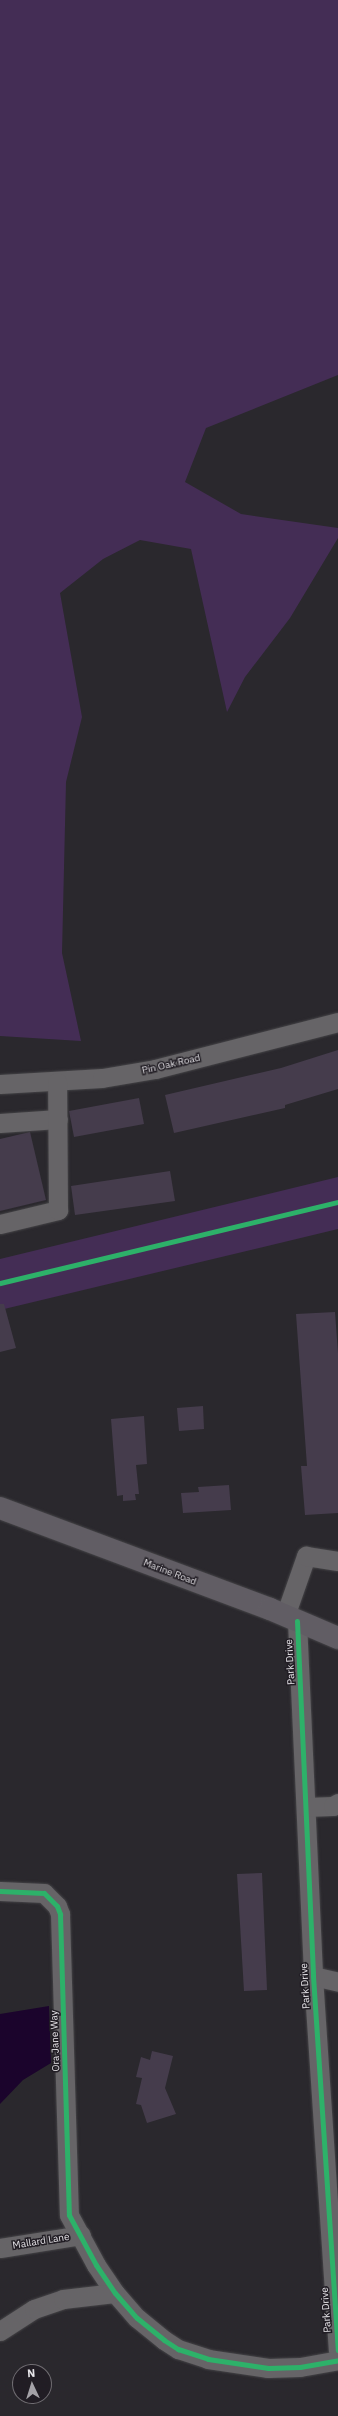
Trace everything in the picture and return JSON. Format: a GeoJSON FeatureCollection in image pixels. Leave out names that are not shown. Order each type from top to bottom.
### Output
{"type":"FeatureCollection","features":[{"type":"Feature","properties":{"kind":"main road","name":"Marine Road"},"geometry":{"type":"LineString","coordinates":[[0,1508],[291,1618],[338,1638]]}},
{"type":"Feature","properties":{"kind":"street","name":"Pin Oak Road"},"geometry":{"type":"LineString","coordinates":[[0,1084],[57,1082],[155,1069],[338,1022]]}},
{"type":"Feature","properties":{"kind":"street"},"geometry":{"type":"LineString","coordinates":[[0,1224],[58,1210],[57,1082]]}},
{"type":"Feature","properties":{"kind":"street"},"geometry":{"type":"LineString","coordinates":[[0,1124],[58,1119]]}},
{"type":"Feature","properties":{"kind":"street"},"geometry":{"type":"LineString","coordinates":[[291,1618],[306,1556],[338,1561]]}},
{"type":"Feature","properties":{"kind":"street","name":"Park Drive"},"geometry":{"type":"LineString","coordinates":[[291,1618],[306,1807],[313,1976],[338,2350]]}},
{"type":"Feature","properties":{"kind":"street"},"geometry":{"type":"LineString","coordinates":[[306,1807],[333,1806],[338,1803]]}},
{"type":"Feature","properties":{"kind":"street","name":"Ora Jane Way"},"geometry":{"type":"LineString","coordinates":[[0,1891],[44,1893],[57,1906],[60,1914],[69,2215],[81,2235]]}},
{"type":"Feature","properties":{"kind":"street"},"geometry":{"type":"LineString","coordinates":[[313,1976],[338,1982]]}},
{"type":"Feature","properties":{"kind":"street"},"geometry":{"type":"LineString","coordinates":[[81,2235],[96,2265],[115,2293],[137,2318],[164,2340],[178,2349],[208,2359],[268,2368],[300,2367],[338,2360]]}},
{"type":"Feature","properties":{"kind":"street","name":"Mallard Lane"},"geometry":{"type":"LineString","coordinates":[[0,2248],[81,2235]]}},
{"type":"Feature","properties":{"kind":"street"},"geometry":{"type":"LineString","coordinates":[[0,2331],[34,2309],[63,2299],[115,2293]]}},
{"type":"Feature","properties":{"kind":"shaded area"},"geometry":{"type":"Polygon","coordinates":[[[0,0],[338,0],[338,375],[206,428],[185,482],[241,514],[338,528],[338,538],[290,618],[245,677],[227,712],[191,549],[140,540],[103,559],[60,593],[82,717],[66,782],[62,953],[81,1041],[0,1036],[0,0]]]}},
{"type":"Feature","properties":{"kind":"shaded area"},"geometry":{"type":"Polygon","coordinates":[[[338,1177],[338,1229],[0,1310],[0,1259],[338,1177]]]}},
{"type":"Feature","properties":{"kind":"shaded area"},"geometry":{"type":"Polygon","coordinates":[[[49,2006],[51,2063],[23,2080],[0,2104],[0,2014],[49,2006]]]}},
{"type":"Feature","properties":{"kind":"building"},"geometry":{"type":"Polygon","coordinates":[[[338,1050],[338,1089],[285,1105],[285,1108],[174,1133],[165,1095],[281,1068],[338,1050]]]}},
{"type":"Feature","properties":{"kind":"building"},"geometry":{"type":"Polygon","coordinates":[[[139,1098],[144,1124],[74,1137],[69,1111],[139,1098]]]}},
{"type":"Feature","properties":{"kind":"building"},"geometry":{"type":"Polygon","coordinates":[[[30,1132],[46,1200],[0,1211],[0,1139],[30,1132]]]}},
{"type":"Feature","properties":{"kind":"building"},"geometry":{"type":"Polygon","coordinates":[[[170,1171],[175,1201],[75,1215],[71,1186],[170,1171]]]}},
{"type":"Feature","properties":{"kind":"building"},"geometry":{"type":"Polygon","coordinates":[[[0,1304],[4,1304],[16,1348],[0,1352],[0,1304]]]}},
{"type":"Feature","properties":{"kind":"building"},"geometry":{"type":"Polygon","coordinates":[[[335,1312],[338,1353],[338,1513],[305,1515],[301,1466],[307,1466],[296,1314],[335,1312]]]}},
{"type":"Feature","properties":{"kind":"building"},"geometry":{"type":"Polygon","coordinates":[[[203,1406],[204,1429],[179,1431],[177,1408],[203,1406]]]}},
{"type":"Feature","properties":{"kind":"building"},"geometry":{"type":"Polygon","coordinates":[[[144,1416],[147,1464],[136,1465],[139,1494],[135,1494],[136,1500],[123,1501],[123,1495],[117,1496],[111,1419],[144,1416]]]}},
{"type":"Feature","properties":{"kind":"building"},"geometry":{"type":"Polygon","coordinates":[[[229,1485],[231,1510],[183,1513],[181,1493],[199,1492],[198,1487],[229,1485]]]}},
{"type":"Feature","properties":{"kind":"building"},"geometry":{"type":"Polygon","coordinates":[[[262,1873],[267,1990],[244,1991],[237,1874],[262,1873]]]}},
{"type":"Feature","properties":{"kind":"building"},"geometry":{"type":"Polygon","coordinates":[[[152,2051],[173,2056],[165,2088],[176,2114],[147,2123],[141,2105],[136,2104],[142,2078],[136,2077],[141,2057],[150,2060],[152,2051]]]}},
{"type":"Feature","properties":{"kind":"cycle path"},"geometry":{"type":"LineString","coordinates":[[0,1283],[338,1202]]}},
{"type":"Feature","properties":{"kind":"cycle path"},"geometry":{"type":"LineString","coordinates":[[297,1621],[313,1976],[338,2350]]}},
{"type":"Feature","properties":{"kind":"cycle path"},"geometry":{"type":"LineString","coordinates":[[0,1891],[44,1893],[57,1906],[60,1914],[69,2215],[96,2265],[115,2293],[137,2318],[164,2340],[178,2349],[208,2359],[268,2368],[300,2367],[338,2360]]}}]}
